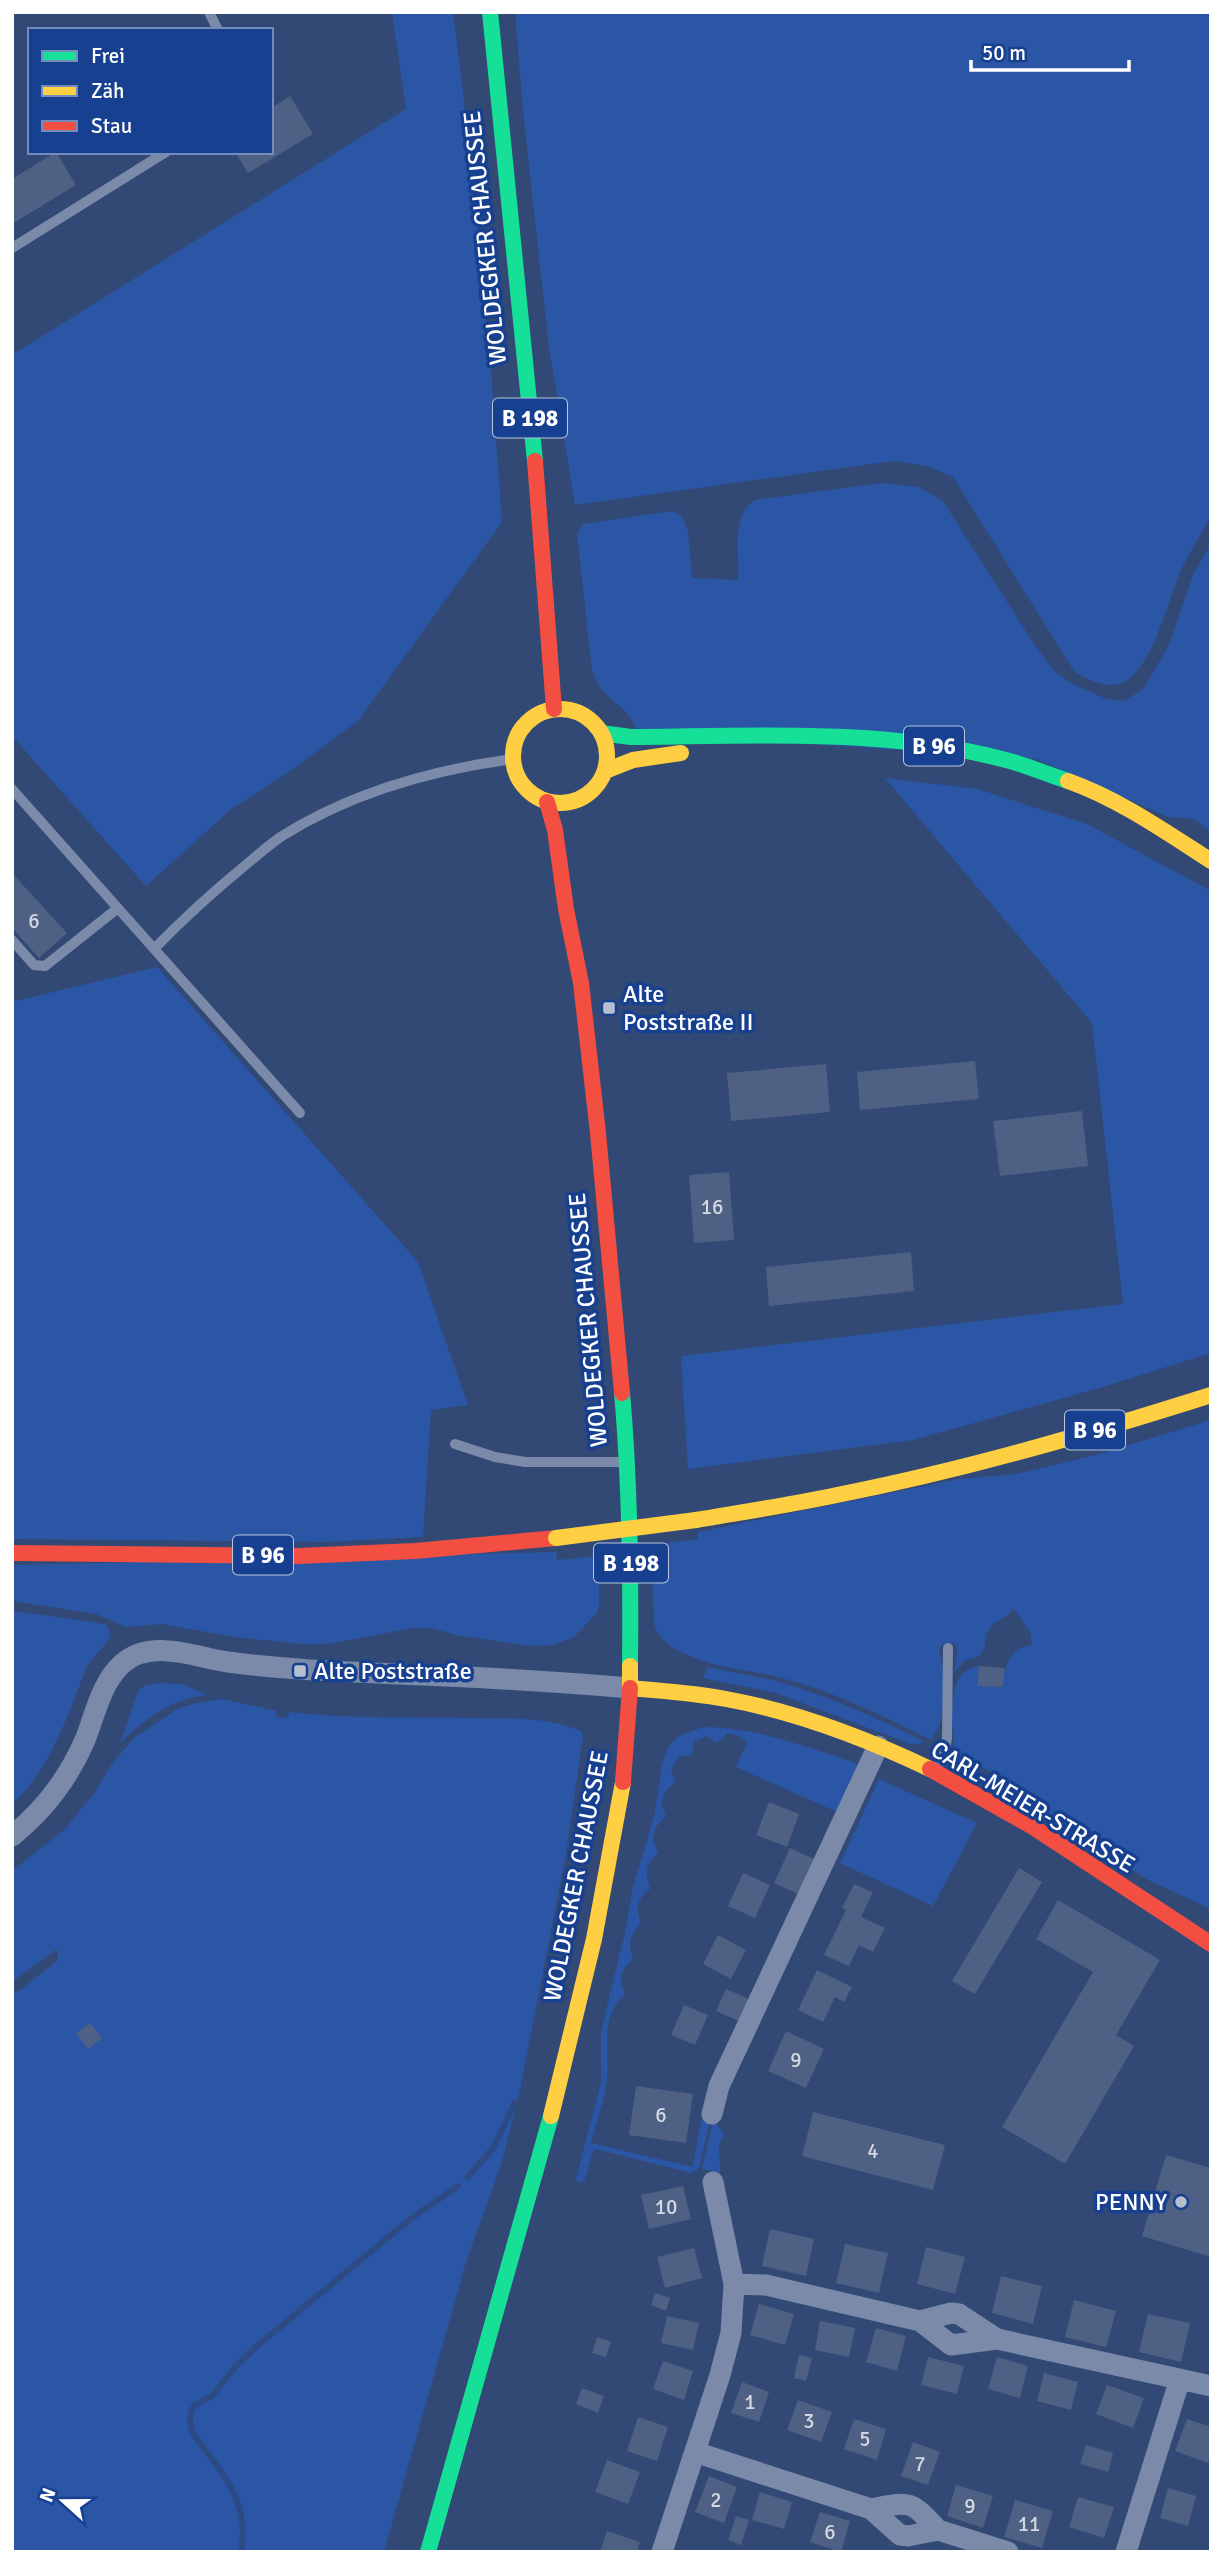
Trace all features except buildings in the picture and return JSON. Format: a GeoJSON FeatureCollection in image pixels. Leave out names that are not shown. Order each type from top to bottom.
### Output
{"type":"FeatureCollection","features":[{"type":"Feature","properties":{"kind":"main road","name":"WOLDEGKER CHAUSSEE"},"geometry":{"type":"LineString","coordinates":[[490,12],[541,525],[554,709]]}},
{"type":"Feature","properties":{"kind":"main road"},"geometry":{"type":"LineString","coordinates":[[554,709],[571,710],[585,716],[601,733],[606,745],[605,771],[592,791],[581,798],[559,803],[547,802],[526,789],[517,776],[513,760],[519,731],[541,712],[554,709]]}},
{"type":"Feature","properties":{"kind":"main road"},"geometry":{"type":"LineString","coordinates":[[601,733],[631,737],[778,737]]}},
{"type":"Feature","properties":{"kind":"main road","name":"B 96"},"geometry":{"type":"LineString","coordinates":[[605,771],[633,760],[778,737],[834,736],[919,743],[1003,759],[1084,787],[1162,829],[1211,861]]}},
{"type":"Feature","properties":{"kind":"main road"},"geometry":{"type":"LineString","coordinates":[[578,818],[581,798]]}},
{"type":"Feature","properties":{"kind":"main road","name":"WOLDEGKER CHAUSSEE"},"geometry":{"type":"LineString","coordinates":[[428,2552],[560,2085],[606,1885],[629,1729],[631,1577],[627,1462],[600,1154],[580,983],[555,830],[547,802]]}},
{"type":"Feature","properties":{"kind":"main road","name":"WOLDEGKER CHAUSSEE"},"geometry":{"type":"LineString","coordinates":[[580,894],[580,983]]}},
{"type":"Feature","properties":{"kind":"main road","name":"B 96"},"geometry":{"type":"LineString","coordinates":[[12,1553],[298,1556],[415,1551],[556,1538],[696,1520],[855,1492],[944,1471],[1140,1418],[1211,1395]]}},
{"type":"Feature","properties":{"kind":"main road","name":"CARL-MEIER-STRASSE"},"geometry":{"type":"LineString","coordinates":[[630,1688],[704,1695],[741,1702],[825,1726],[878,1746],[935,1773],[1033,1827],[1211,1944]]}},
{"type":"Feature","properties":{"kind":"main road","name":"CARL-MEIER-STRASSE"},"geometry":{"type":"LineString","coordinates":[[1166,1913],[1191,1918],[1211,1927]]}},
{"type":"Feature","properties":{"kind":"street"},"geometry":{"type":"LineString","coordinates":[[12,1836],[49,1799],[70,1770],[85,1740],[97,1706],[120,1666],[133,1656],[148,1651],[167,1651],[226,1662],[300,1671],[630,1688]]}},
{"type":"Feature","properties":{"kind":"street"},"geometry":{"type":"LineString","coordinates":[[712,2114],[719,2086],[878,1746]]}},
{"type":"Feature","properties":{"kind":"street"},"geometry":{"type":"LineString","coordinates":[[662,2552],[727,2352],[734,2312],[734,2284],[713,2182]]}},
{"type":"Feature","properties":{"kind":"street"},"geometry":{"type":"LineString","coordinates":[[734,2284],[766,2285],[920,2321],[951,2345],[997,2339],[1211,2386]]}},
{"type":"Feature","properties":{"kind":"street"},"geometry":{"type":"LineString","coordinates":[[920,2321],[951,2313],[959,2314],[997,2339]]}},
{"type":"Feature","properties":{"kind":"street"},"geometry":{"type":"LineString","coordinates":[[1126,2552],[1180,2379]]}},
{"type":"Feature","properties":{"kind":"street"},"geometry":{"type":"LineString","coordinates":[[695,2452],[872,2509],[901,2503],[910,2504],[938,2530]]}},
{"type":"Feature","properties":{"kind":"street"},"geometry":{"type":"LineString","coordinates":[[872,2509],[892,2531],[900,2535],[938,2530],[1009,2552]]}},
{"type":"Feature","properties":{"kind":"lane"},"geometry":{"type":"LineString","coordinates":[[209,12],[217,28]]}},
{"type":"Feature","properties":{"kind":"lane"},"geometry":{"type":"LineString","coordinates":[[12,248],[163,154]]}},
{"type":"Feature","properties":{"kind":"lane"},"geometry":{"type":"LineString","coordinates":[[153,949],[204,899],[281,837],[353,799],[417,776],[513,760]]}},
{"type":"Feature","properties":{"kind":"lane"},"geometry":{"type":"LineString","coordinates":[[12,789],[300,1113]]}},
{"type":"Feature","properties":{"kind":"lane"},"geometry":{"type":"LineString","coordinates":[[12,940],[34,965],[45,966],[118,908]]}},
{"type":"Feature","properties":{"kind":"lane"},"geometry":{"type":"LineString","coordinates":[[455,1444],[495,1457],[525,1462],[627,1462]]}},
{"type":"Feature","properties":{"kind":"lane"},"geometry":{"type":"LineString","coordinates":[[935,1773],[945,1752],[947,1738],[948,1648]]}},
{"type":"Feature","properties":{"kind":"shaded area"},"geometry":{"type":"Polygon","coordinates":[[[392,12],[453,12],[475,190],[502,522],[358,721],[290,771],[230,810],[146,886],[12,736],[12,355],[406,109],[392,12]]]}},
{"type":"Feature","properties":{"kind":"shaded area"},"geometry":{"type":"Polygon","coordinates":[[[515,12],[1211,12],[1211,516],[1182,568],[1152,647],[1135,674],[1124,682],[1112,685],[1091,681],[1074,671],[953,477],[927,466],[893,461],[575,505],[549,347],[515,12]]]}},
{"type":"Feature","properties":{"kind":"shaded area"},"geometry":{"type":"Polygon","coordinates":[[[881,483],[918,487],[943,501],[1054,671],[1071,683],[1106,699],[1125,701],[1144,688],[1169,645],[1193,575],[1211,544],[1211,832],[1194,819],[1168,817],[1036,759],[637,732],[630,717],[600,687],[592,670],[577,533],[583,524],[672,511],[682,516],[688,531],[692,578],[738,580],[739,525],[747,507],[755,500],[881,483]]]}},
{"type":"Feature","properties":{"kind":"shaded area"},"geometry":{"type":"Polygon","coordinates":[[[885,778],[977,789],[1087,824],[1211,891],[1211,1353],[1096,1389],[913,1440],[688,1469],[681,1356],[1123,1304],[1092,1023],[885,778]]]}},
{"type":"Feature","properties":{"kind":"shaded area"},"geometry":{"type":"Polygon","coordinates":[[[157,967],[418,1262],[468,1405],[431,1410],[423,1537],[322,1542],[12,1539],[12,1002],[157,967]]]}},
{"type":"Feature","properties":{"kind":"shaded area"},"geometry":{"type":"Polygon","coordinates":[[[1211,1420],[1211,1909],[1148,1880],[1107,1853],[1108,1842],[1092,1831],[1078,1833],[1015,1794],[995,1774],[955,1753],[952,1708],[956,1685],[961,1676],[967,1670],[979,1666],[977,1685],[1003,1687],[1009,1659],[1018,1649],[1032,1645],[1030,1632],[1013,1608],[1008,1615],[994,1623],[978,1657],[965,1660],[954,1673],[958,1648],[953,1643],[941,1645],[939,1650],[944,1684],[943,1708],[941,1720],[931,1740],[820,1690],[693,1657],[669,1644],[656,1630],[651,1545],[698,1539],[698,1532],[959,1479],[1017,1474],[1099,1454],[1211,1420]]]}},
{"type":"Feature","properties":{"kind":"shaded area"},"geometry":{"type":"Polygon","coordinates":[[[556,1552],[557,1560],[599,1556],[599,1606],[596,1614],[574,1637],[553,1645],[530,1646],[456,1635],[432,1628],[413,1628],[327,1644],[302,1644],[234,1637],[162,1624],[126,1627],[96,1614],[12,1601],[12,1565],[556,1552]]]}},
{"type":"Feature","properties":{"kind":"shaded area"},"geometry":{"type":"Polygon","coordinates":[[[12,1611],[94,1622],[106,1625],[111,1635],[87,1666],[48,1758],[26,1790],[12,1804],[12,1611]]]}},
{"type":"Feature","properties":{"kind":"shaded area"},"geometry":{"type":"Polygon","coordinates":[[[708,1667],[801,1689],[856,1710],[925,1742],[913,1745],[776,1693],[703,1678],[708,1667]]]}},
{"type":"Feature","properties":{"kind":"shaded area"},"geometry":{"type":"Polygon","coordinates":[[[181,1684],[207,1695],[182,1701],[159,1712],[120,1743],[138,1691],[146,1685],[181,1684]]]}},
{"type":"Feature","properties":{"kind":"shaded area"},"geometry":{"type":"Polygon","coordinates":[[[222,1699],[276,1711],[276,1717],[288,1718],[289,1712],[356,1717],[526,1719],[568,1726],[581,1731],[583,1737],[566,1853],[519,2095],[502,2162],[466,2262],[384,2552],[12,2552],[12,1992],[19,1991],[58,1960],[57,1949],[12,1982],[12,1871],[65,1829],[95,1792],[113,1762],[134,1738],[177,1709],[222,1699]]]}},
{"type":"Feature","properties":{"kind":"shaded area"},"geometry":{"type":"Polygon","coordinates":[[[703,1727],[742,1730],[781,1739],[856,1763],[857,1769],[837,1812],[736,1767],[747,1743],[741,1737],[728,1733],[717,1743],[706,1736],[694,1742],[691,1755],[678,1757],[671,1770],[675,1782],[665,1792],[661,1803],[666,1816],[654,1833],[658,1853],[647,1870],[650,1889],[638,1904],[641,1923],[631,1940],[633,1959],[622,1975],[621,1983],[625,1994],[617,2003],[609,2023],[606,2086],[591,2143],[693,2167],[701,2120],[710,2120],[699,2168],[691,2173],[596,2149],[593,2151],[584,2181],[579,2183],[576,2179],[601,2083],[601,2031],[625,1933],[633,1887],[654,1817],[662,1764],[668,1748],[677,1737],[703,1727]]]}},
{"type":"Feature","properties":{"kind":"shaded area"},"geometry":{"type":"Polygon","coordinates":[[[879,1779],[977,1823],[933,1906],[840,1863],[879,1779]]]}},
{"type":"Feature","properties":{"kind":"shaded area"},"geometry":{"type":"Polygon","coordinates":[[[713,2120],[724,2134],[719,2145],[720,2173],[702,2169],[713,2120]]]}},
{"type":"Feature","properties":{"kind":"waterway"},"geometry":{"type":"LineString","coordinates":[[468,2177],[494,2147],[515,2102]]}},
{"type":"Feature","properties":{"kind":"waterway"},"geometry":{"type":"LineString","coordinates":[[241,2552],[242,2517],[223,2474],[193,2433],[190,2422],[195,2405],[212,2396],[236,2366],[257,2346],[409,2220],[458,2186]]}},
{"type":"Feature","properties":{"kind":"traffic: fast"},"geometry":{"type":"LineString","coordinates":[[490,12],[535,461]]}},
{"type":"Feature","properties":{"kind":"traffic: fast"},"geometry":{"type":"LineString","coordinates":[[601,733],[631,737],[818,736],[910,742],[1002,759],[1068,781]]}},
{"type":"Feature","properties":{"kind":"traffic: fast"},"geometry":{"type":"LineString","coordinates":[[622,1393],[629,1529],[630,1666]]}},
{"type":"Feature","properties":{"kind":"traffic: fast"},"geometry":{"type":"LineString","coordinates":[[428,2552],[551,2116]]}},
{"type":"Feature","properties":{"kind":"traffic: slow"},"geometry":{"type":"LineString","coordinates":[[560,709],[578,713],[593,723],[603,738],[607,756],[603,774],[593,789],[578,799],[560,803],[542,799],[527,789],[517,774],[513,756],[517,738],[527,723],[542,713],[560,709]]}},
{"type":"Feature","properties":{"kind":"traffic: slow"},"geometry":{"type":"LineString","coordinates":[[605,771],[633,760],[681,753]]}},
{"type":"Feature","properties":{"kind":"traffic: slow"},"geometry":{"type":"LineString","coordinates":[[1068,781],[1124,807],[1211,861]]}},
{"type":"Feature","properties":{"kind":"traffic: slow"},"geometry":{"type":"LineString","coordinates":[[696,1520],[819,1499],[979,1463],[1211,1395]]}},
{"type":"Feature","properties":{"kind":"traffic: slow"},"geometry":{"type":"LineString","coordinates":[[556,1538],[696,1520]]}},
{"type":"Feature","properties":{"kind":"traffic: slow"},"geometry":{"type":"LineString","coordinates":[[630,1666],[630,1688],[714,1697],[779,1711],[856,1737],[930,1769]]}},
{"type":"Feature","properties":{"kind":"traffic: slow"},"geometry":{"type":"LineString","coordinates":[[551,2116],[594,1939],[623,1782]]}},
{"type":"Feature","properties":{"kind":"traffic: jam"},"geometry":{"type":"LineString","coordinates":[[535,461],[554,709]]}},
{"type":"Feature","properties":{"kind":"traffic: jam"},"geometry":{"type":"LineString","coordinates":[[547,802],[555,830],[566,909],[581,983],[622,1393]]}},
{"type":"Feature","properties":{"kind":"traffic: jam"},"geometry":{"type":"LineString","coordinates":[[12,1553],[298,1556],[415,1551],[556,1538]]}},
{"type":"Feature","properties":{"kind":"traffic: jam"},"geometry":{"type":"LineString","coordinates":[[623,1782],[630,1688]]}},
{"type":"Feature","properties":{"kind":"traffic: jam"},"geometry":{"type":"LineString","coordinates":[[930,1769],[1033,1827],[1211,1944]]}},
{"type":"Feature","properties":{"kind":"place","name":"Alte Poststraße II"},"geometry":{"type":"Point","coordinates":[609,1008]}},
{"type":"Feature","properties":{"kind":"place","name":"Alte Poststraße"},"geometry":{"type":"Point","coordinates":[300,1671]}},
{"type":"Feature","properties":{"kind":"place","name":"PENNY"},"geometry":{"type":"Point","coordinates":[1181,2202]}}]}
